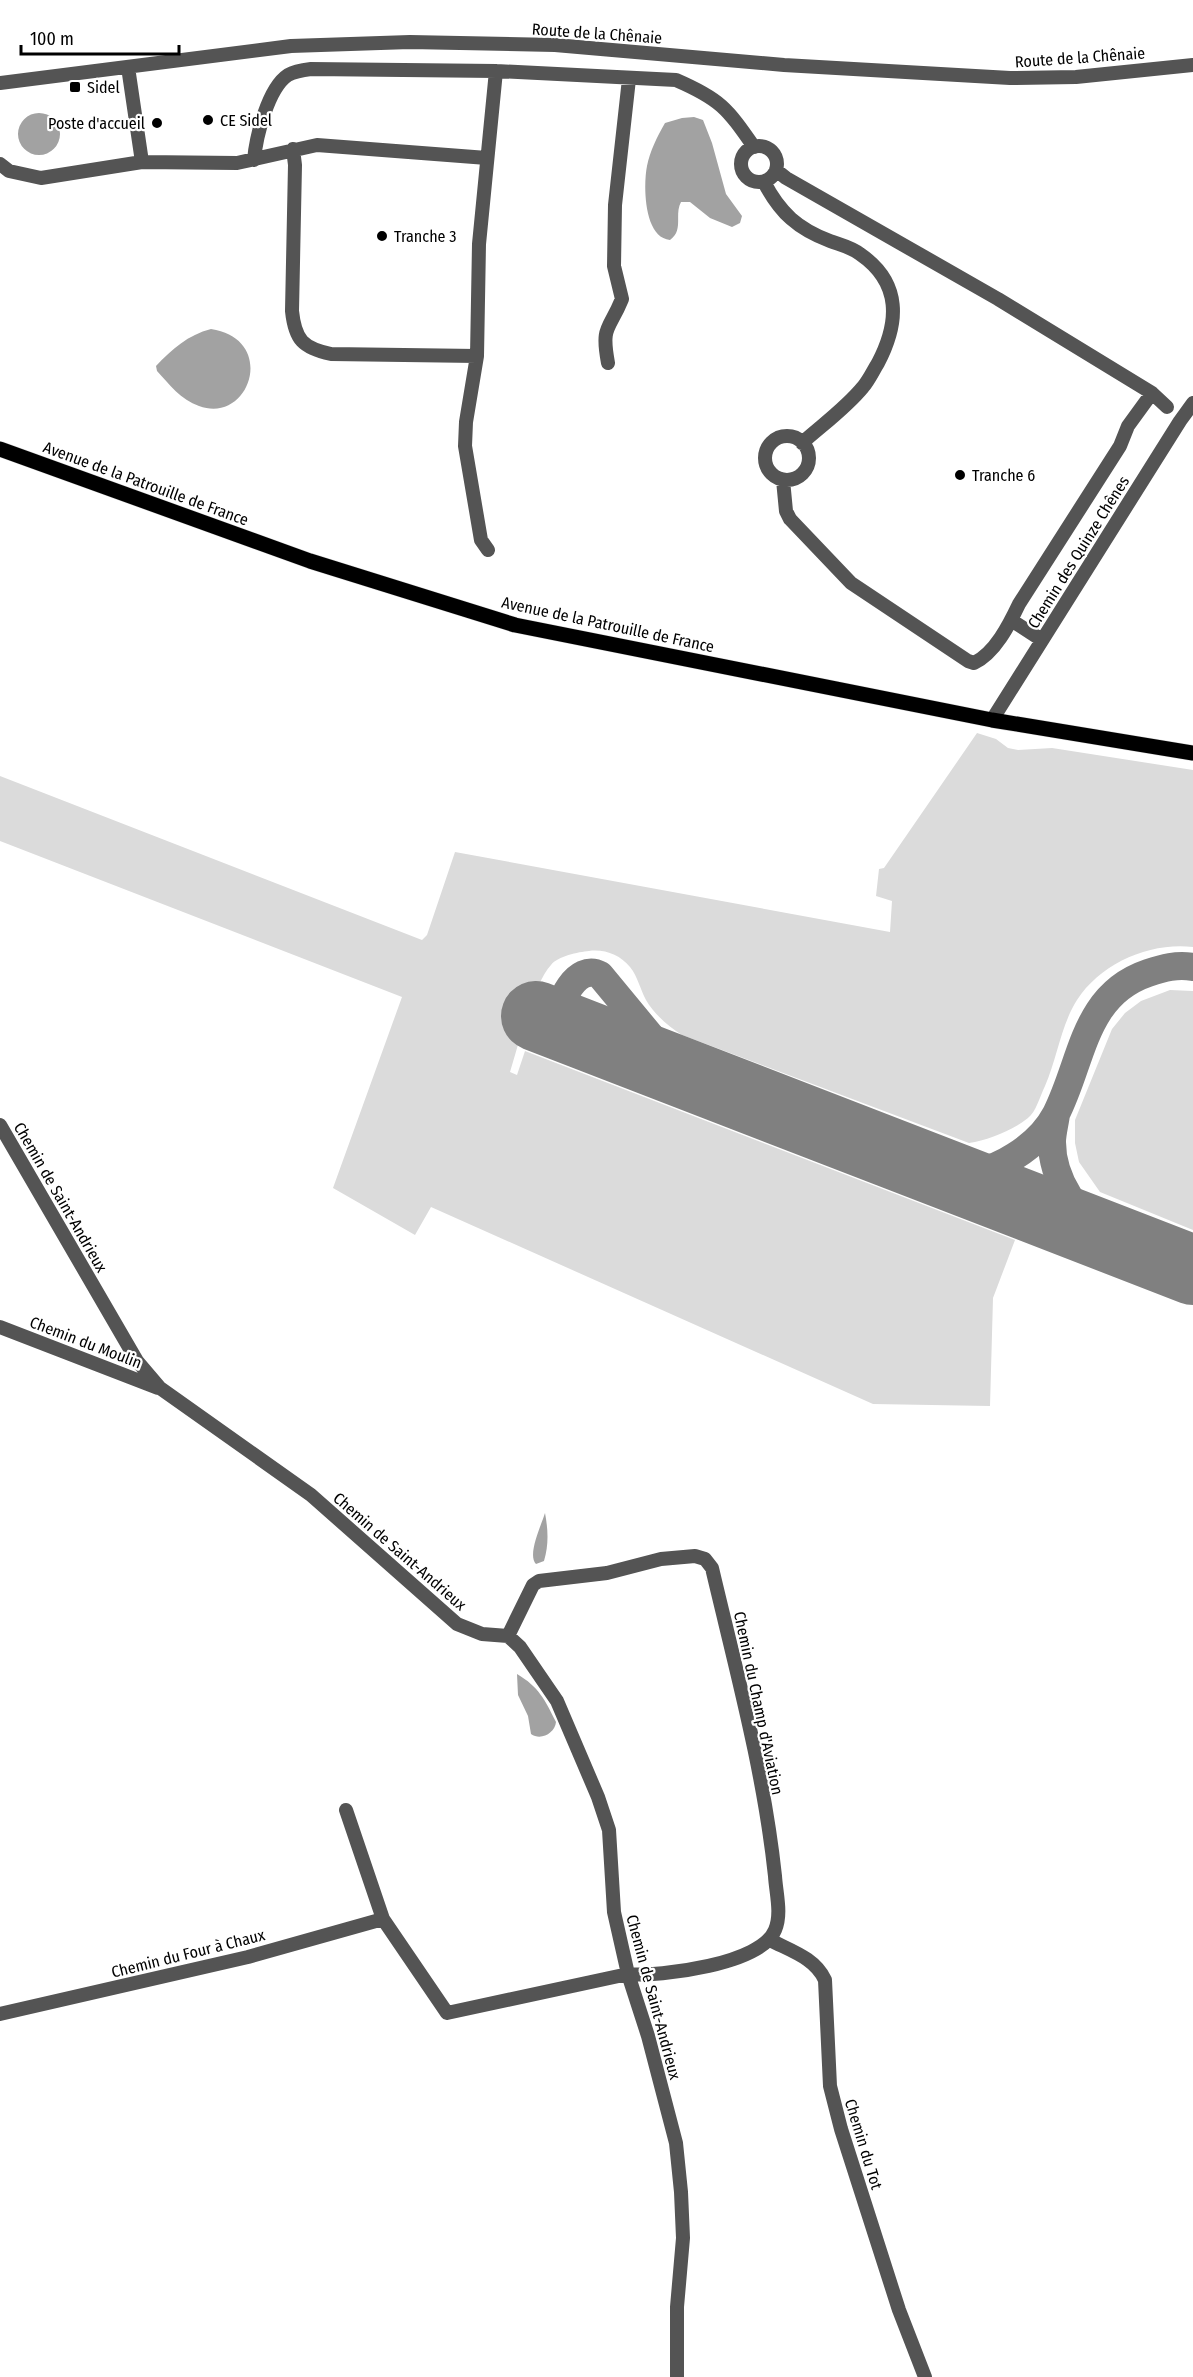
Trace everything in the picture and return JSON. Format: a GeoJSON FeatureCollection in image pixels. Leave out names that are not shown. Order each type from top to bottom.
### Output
{"type":"FeatureCollection","features":[{"type":"Feature","properties":{"kind":"main road","name":"Avenue de la Patrouille de France"},"geometry":{"type":"LineString","coordinates":[[0,449],[310,561],[515,625],[992,720],[1193,753]]}},
{"type":"Feature","properties":{"kind":"street","name":"Route de la Chênaie"},"geometry":{"type":"LineString","coordinates":[[0,83],[291,46],[410,42],[555,45],[784,65],[1010,78],[1076,77],[1193,65]]}},
{"type":"Feature","properties":{"kind":"street"},"geometry":{"type":"LineString","coordinates":[[128,68],[142,162]]}},
{"type":"Feature","properties":{"kind":"street"},"geometry":{"type":"LineString","coordinates":[[254,160],[255,145],[272,94],[288,75],[311,69],[496,71],[676,81],[718,102],[732,116],[754,147],[770,150],[776,159],[776,170],[764,182],[749,180],[743,172],[742,157],[754,147]]}},
{"type":"Feature","properties":{"kind":"street"},"geometry":{"type":"LineString","coordinates":[[488,550],[481,540],[465,446],[466,422],[477,357],[479,244],[496,71]]}},
{"type":"Feature","properties":{"kind":"street"},"geometry":{"type":"LineString","coordinates":[[608,363],[604,341],[606,329],[622,299],[614,266],[615,205],[629,79]]}},
{"type":"Feature","properties":{"kind":"street"},"geometry":{"type":"LineString","coordinates":[[3,171],[41,178],[142,162],[196,164],[254,160],[317,145],[487,158]]}},
{"type":"Feature","properties":{"kind":"street"},"geometry":{"type":"LineString","coordinates":[[294,149],[292,311],[293,325],[298,338],[317,351],[331,354],[477,357]]}},
{"type":"Feature","properties":{"kind":"street"},"geometry":{"type":"LineString","coordinates":[[776,170],[786,178],[998,299],[1152,393],[1167,407]]}},
{"type":"Feature","properties":{"kind":"street"},"geometry":{"type":"LineString","coordinates":[[764,182],[771,196],[788,218],[805,230],[851,248],[868,260],[886,284],[894,313],[892,332],[863,387],[802,443]]}},
{"type":"Feature","properties":{"kind":"street"},"geometry":{"type":"LineString","coordinates":[[783,480],[786,511],[790,519],[851,583],[974,663],[986,658],[1120,446],[1128,426],[1152,393]]}},
{"type":"Feature","properties":{"kind":"street","name":"Chemin des Quinze Chênes"},"geometry":{"type":"LineString","coordinates":[[992,720],[1193,403]]}},
{"type":"Feature","properties":{"kind":"street"},"geometry":{"type":"LineString","coordinates":[[790,437],[802,443],[808,453],[806,468],[800,476],[792,480],[783,480],[772,475],[765,461],[766,451],[773,442],[790,437]]}},
{"type":"Feature","properties":{"kind":"street"},"geometry":{"type":"LineString","coordinates":[[1011,620],[1042,640]]}},
{"type":"Feature","properties":{"kind":"street","name":"Chemin de Saint-Andrieux"},"geometry":{"type":"LineString","coordinates":[[0,1125],[137,1361],[160,1388],[311,1495],[457,1624],[482,1634],[508,1636],[520,1647],[557,1701],[598,1797],[609,1830],[614,1912],[628,1974],[648,2036],[676,2143],[683,2238],[677,2307],[677,2377]]}},
{"type":"Feature","properties":{"kind":"street","name":"Chemin du Moulin"},"geometry":{"type":"LineString","coordinates":[[0,1327],[160,1388]]}},
{"type":"Feature","properties":{"kind":"street","name":"Chemin du Champ d'Aviation"},"geometry":{"type":"LineString","coordinates":[[508,1636],[533,1585],[539,1581],[607,1573],[661,1559],[695,1556],[705,1559],[712,1568],[752,1735],[772,1845],[778,1912],[776,1930],[770,1940]]}},
{"type":"Feature","properties":{"kind":"street"},"geometry":{"type":"LineString","coordinates":[[346,1810],[382,1919],[447,2013],[628,1974],[648,1976],[696,1969],[737,1958],[770,1940]]}},
{"type":"Feature","properties":{"kind":"street","name":"Chemin du Four à Chaux"},"geometry":{"type":"LineString","coordinates":[[0,2014],[248,1957],[382,1919]]}},
{"type":"Feature","properties":{"kind":"street","name":"Chemin du Tot"},"geometry":{"type":"LineString","coordinates":[[770,1940],[820,1968],[825,1980],[830,2086],[841,2129],[899,2310],[925,2377]]}},
{"type":"Feature","properties":{"kind":"shaded area"},"geometry":{"type":"Polygon","coordinates":[[[39,113],[47,114],[54,119],[59,126],[59,142],[54,149],[47,154],[39,155],[31,154],[24,149],[19,142],[18,134],[19,126],[24,119],[31,114],[39,113]]]}},
{"type":"Feature","properties":{"kind":"shaded area"},"geometry":{"type":"Polygon","coordinates":[[[694,117],[703,120],[726,194],[742,216],[740,223],[732,227],[710,218],[690,202],[681,202],[677,232],[670,240],[661,237],[650,221],[645,186],[647,166],[654,144],[665,123],[694,117]]]}},
{"type":"Feature","properties":{"kind":"shaded area"},"geometry":{"type":"Polygon","coordinates":[[[211,329],[232,336],[245,348],[250,363],[249,378],[243,393],[232,403],[217,409],[199,406],[187,400],[166,381],[157,371],[156,366],[181,343],[211,329]]]}},
{"type":"Feature","properties":{"kind":"shaded area"},"geometry":{"type":"Polygon","coordinates":[[[977,733],[996,739],[1008,748],[1018,750],[1052,748],[1193,770],[1193,947],[1160,948],[1128,958],[1099,975],[1087,987],[1077,1000],[1067,1020],[1036,1108],[1022,1123],[1000,1134],[969,1143],[682,1035],[653,1010],[630,967],[622,959],[601,951],[569,955],[558,959],[551,965],[533,1000],[510,1072],[517,1075],[525,1051],[1015,1240],[993,1298],[990,1406],[873,1404],[431,1207],[415,1235],[333,1188],[402,997],[0,841],[0,776],[422,940],[427,935],[455,852],[890,932],[892,901],[876,896],[879,869],[884,868],[977,733]]]}},
{"type":"Feature","properties":{"kind":"shaded area"},"geometry":{"type":"Polygon","coordinates":[[[1170,990],[1193,991],[1193,1230],[1100,1192],[1079,1162],[1075,1143],[1075,1120],[1112,1029],[1125,1013],[1141,1001],[1170,990]]]}},
{"type":"Feature","properties":{"kind":"shaded area"},"geometry":{"type":"Polygon","coordinates":[[[545,1513],[547,1549],[544,1561],[536,1564],[533,1554],[534,1547],[545,1513]]]}},
{"type":"Feature","properties":{"kind":"shaded area"},"geometry":{"type":"Polygon","coordinates":[[[517,1674],[541,1695],[556,1722],[553,1730],[547,1735],[539,1737],[531,1734],[528,1716],[518,1695],[517,1674]]]}},
{"type":"Feature","properties":{"kind":"taxiway"},"geometry":{"type":"LineString","coordinates":[[936,1171],[968,1173],[986,1170],[1005,1162],[1027,1148],[1038,1138],[1056,1114],[1088,1032],[1097,1013],[1110,997],[1126,983],[1148,973],[1170,967],[1193,967]]}},
{"type":"Feature","properties":{"kind":"taxiway"},"geometry":{"type":"LineString","coordinates":[[570,1030],[561,1019],[560,1012],[565,995],[576,979],[584,974],[600,975],[672,1062],[690,1076]]}},
{"type":"Feature","properties":{"kind":"taxiway"},"geometry":{"type":"LineString","coordinates":[[1056,1114],[1052,1139],[1053,1156],[1062,1183],[1077,1208],[1107,1237]]}},
{"type":"Feature","properties":{"kind":"runway"},"geometry":{"type":"LineString","coordinates":[[536,1016],[1193,1270]]}},
{"type":"Feature","properties":{"kind":"place","name":"Sidel"},"geometry":{"type":"Point","coordinates":[75,87]}},
{"type":"Feature","properties":{"kind":"place","name":"CE Sidel"},"geometry":{"type":"Point","coordinates":[208,120]}},
{"type":"Feature","properties":{"kind":"place","name":"Poste d'accueil"},"geometry":{"type":"Point","coordinates":[157,123]}},
{"type":"Feature","properties":{"kind":"place","name":"Tranche 3"},"geometry":{"type":"Point","coordinates":[382,236]}},
{"type":"Feature","properties":{"kind":"place","name":"Tranche 6"},"geometry":{"type":"Point","coordinates":[960,475]}}]}
